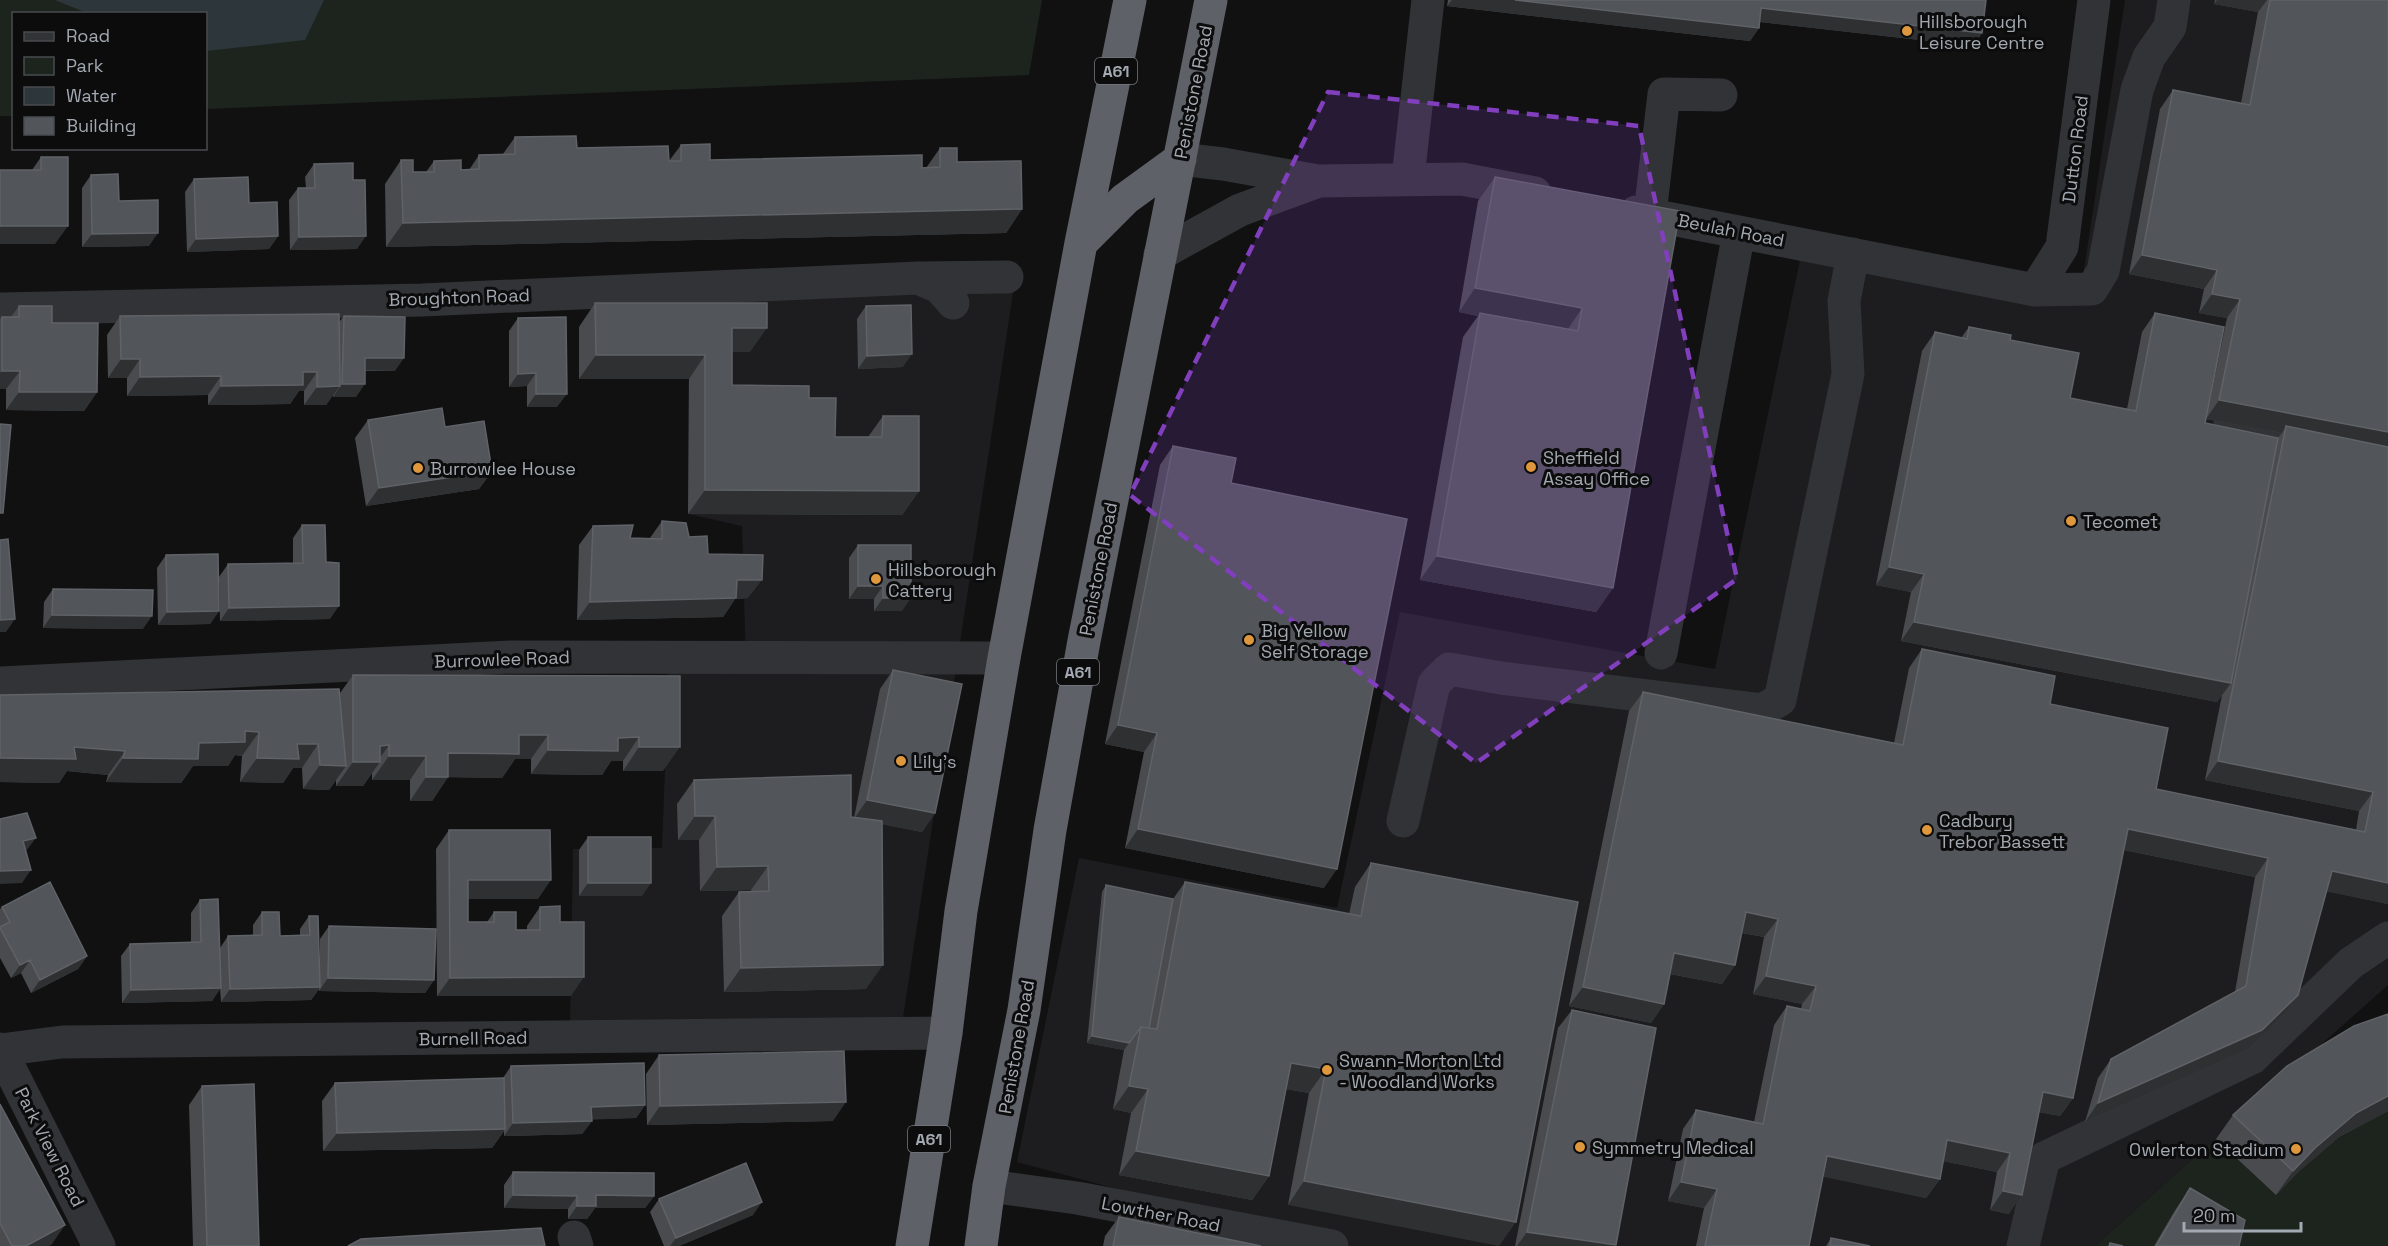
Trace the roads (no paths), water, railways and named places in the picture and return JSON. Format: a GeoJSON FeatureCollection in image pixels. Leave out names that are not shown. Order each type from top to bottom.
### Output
{"type":"FeatureCollection","features":[{"type":"Feature","properties":{"kind":"highway","name":"A61"},"geometry":{"type":"LineString","coordinates":[[912,1246],[946,1033],[961,911],[1004,657],[1080,243],[1130,0]]}},
{"type":"Feature","properties":{"kind":"highway","name":"Penistone Road"},"geometry":{"type":"LineString","coordinates":[[981,1246],[989,1186],[1024,1010],[1050,830],[1084,641],[1210,0]]}},
{"type":"Feature","properties":{"kind":"highway"},"geometry":{"type":"LineString","coordinates":[[1080,243],[1125,199],[1180,159]]}},
{"type":"Feature","properties":{"kind":"street"},"geometry":{"type":"LineString","coordinates":[[1408,178],[1428,0]]}},
{"type":"Feature","properties":{"kind":"street","name":"Dutton Road"},"geometry":{"type":"LineString","coordinates":[[2035,290],[2062,246],[2094,0]]}},
{"type":"Feature","properties":{"kind":"street","name":"Beulah Road"},"geometry":{"type":"LineString","coordinates":[[1603,206],[2035,290],[2092,289],[2103,271],[2137,90],[2149,57],[2170,27],[2174,0]]}},
{"type":"Feature","properties":{"kind":"street"},"geometry":{"type":"LineString","coordinates":[[1650,214],[1664,94],[1721,95]]}},
{"type":"Feature","properties":{"kind":"street"},"geometry":{"type":"LineString","coordinates":[[1180,159],[1223,164],[1318,182],[1408,178],[1462,179],[1568,199]]}},
{"type":"Feature","properties":{"kind":"street"},"geometry":{"type":"LineString","coordinates":[[1160,254],[1240,210],[1318,182]]}},
{"type":"Feature","properties":{"kind":"street"},"geometry":{"type":"LineString","coordinates":[[1661,653],[1739,232]]}},
{"type":"Feature","properties":{"kind":"street"},"geometry":{"type":"LineString","coordinates":[[1403,821],[1434,684],[1449,669],[1501,678],[1762,710],[1780,700],[1848,374],[1844,301],[1853,254]]}},
{"type":"Feature","properties":{"kind":"street","name":"Broughton Road"},"geometry":{"type":"LineString","coordinates":[[0,309],[422,300],[918,278],[1006,277]]}},
{"type":"Feature","properties":{"kind":"street"},"geometry":{"type":"LineString","coordinates":[[918,278],[939,287],[953,303]]}},
{"type":"Feature","properties":{"kind":"street"},"geometry":{"type":"LineString","coordinates":[[2227,428],[2388,459]]}},
{"type":"Feature","properties":{"kind":"street","name":"Burrowlee Road"},"geometry":{"type":"LineString","coordinates":[[0,683],[511,657],[1004,657]]}},
{"type":"Feature","properties":{"kind":"street"},"geometry":{"type":"LineString","coordinates":[[2023,1246],[2044,1158],[2252,1058],[2351,963],[2388,938]]}},
{"type":"Feature","properties":{"kind":"street","name":"Burnell Road"},"geometry":{"type":"LineString","coordinates":[[0,1049],[62,1042],[946,1033]]}},
{"type":"Feature","properties":{"kind":"street","name":"Park View Road"},"geometry":{"type":"LineString","coordinates":[[0,1049],[99,1246]]}},
{"type":"Feature","properties":{"kind":"street","name":"Lowther Road"},"geometry":{"type":"LineString","coordinates":[[989,1186],[1077,1198],[1332,1246]]}},
{"type":"Feature","properties":{"kind":"water"},"geometry":{"type":"Polygon","coordinates":[[[55,0],[324,0],[305,40],[207,51],[207,12],[85,12],[55,0]]]}},
{"type":"Feature","properties":{"kind":"place","name":"Hillsborough Leisure Centre"},"geometry":{"type":"Point","coordinates":[1907,31]}},
{"type":"Feature","properties":{"kind":"place","name":"Sheffield Assay Office"},"geometry":{"type":"Point","coordinates":[1531,467]}},
{"type":"Feature","properties":{"kind":"place","name":"Burrowlee House"},"geometry":{"type":"Point","coordinates":[418,468]}},
{"type":"Feature","properties":{"kind":"place","name":"Tecomet"},"geometry":{"type":"Point","coordinates":[2071,521]}},
{"type":"Feature","properties":{"kind":"place","name":"Hillsborough Cattery"},"geometry":{"type":"Point","coordinates":[876,579]}},
{"type":"Feature","properties":{"kind":"place","name":"Big Yellow Self Storage"},"geometry":{"type":"Point","coordinates":[1249,640]}},
{"type":"Feature","properties":{"kind":"place","name":"Lily’s"},"geometry":{"type":"Point","coordinates":[901,761]}},
{"type":"Feature","properties":{"kind":"place","name":"Cadbury Trebor Bassett"},"geometry":{"type":"Point","coordinates":[1927,830]}},
{"type":"Feature","properties":{"kind":"place","name":"Swann-Morton Ltd - Woodland Works"},"geometry":{"type":"Point","coordinates":[1327,1070]}},
{"type":"Feature","properties":{"kind":"place","name":"Symmetry Medical"},"geometry":{"type":"Point","coordinates":[1580,1147]}},
{"type":"Feature","properties":{"kind":"place","name":"Owlerton Stadium"},"geometry":{"type":"Point","coordinates":[2296,1149]}}]}
